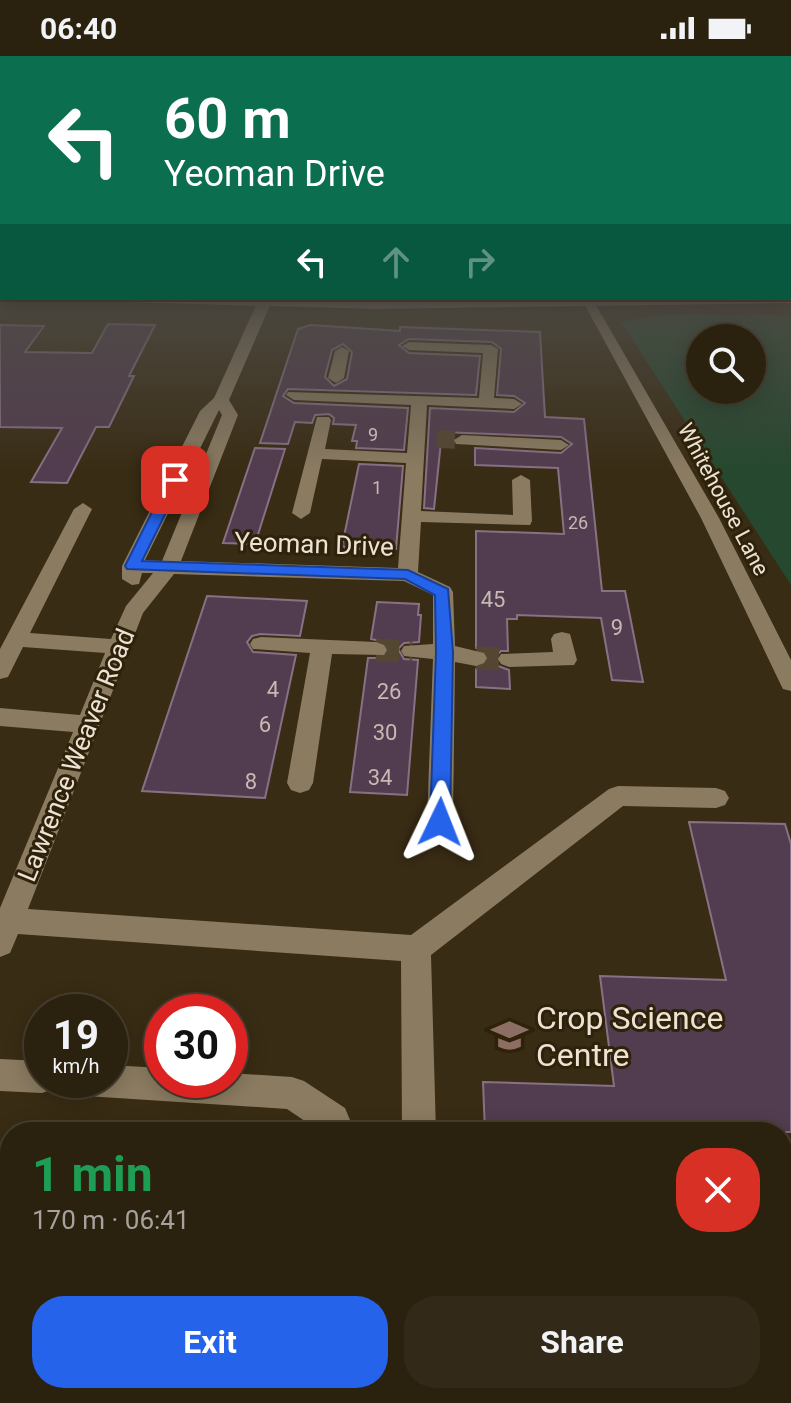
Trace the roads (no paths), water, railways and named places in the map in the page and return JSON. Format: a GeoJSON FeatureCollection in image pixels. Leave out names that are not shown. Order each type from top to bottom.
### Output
{"type":"FeatureCollection","features":[{"type":"Feature","properties":{"kind":"street","name":"Lawrence Weaver Road"},"geometry":{"type":"LineString","coordinates":[[133,611],[132,566],[208,411],[221,400],[245,347]]}},
{"type":"Feature","properties":{"kind":"street"},"geometry":{"type":"LineString","coordinates":[[433,347],[491,349],[486,403]]}},
{"type":"Feature","properties":{"kind":"street","name":"Whitehouse Lane"},"geometry":{"type":"LineString","coordinates":[[613,347],[710,518],[791,683]]}},
{"type":"Feature","properties":{"kind":"street"},"geometry":{"type":"LineString","coordinates":[[333,387],[342,351]]}},
{"type":"Feature","properties":{"kind":"street"},"geometry":{"type":"LineString","coordinates":[[294,395],[333,387],[419,401],[514,404]]}},
{"type":"Feature","properties":{"kind":"street","name":"Lawrence Weaver Road"},"geometry":{"type":"LineString","coordinates":[[5,933],[133,611],[169,567],[230,415],[221,400]]}},
{"type":"Feature","properties":{"kind":"street"},"geometry":{"type":"LineString","coordinates":[[408,575],[419,401]]}},
{"type":"Feature","properties":{"kind":"street"},"geometry":{"type":"LineString","coordinates":[[301,513],[323,420]]}},
{"type":"Feature","properties":{"kind":"street"},"geometry":{"type":"LineString","coordinates":[[415,439],[437,439]]}},
{"type":"Feature","properties":{"kind":"street"},"geometry":{"type":"LineString","coordinates":[[462,440],[561,445]]}},
{"type":"Feature","properties":{"kind":"street"},"geometry":{"type":"LineString","coordinates":[[315,454],[414,458]]}},
{"type":"Feature","properties":{"kind":"street"},"geometry":{"type":"LineString","coordinates":[[410,516],[523,521],[521,480]]}},
{"type":"Feature","properties":{"kind":"street"},"geometry":{"type":"LineString","coordinates":[[0,671],[83,509]]}},
{"type":"Feature","properties":{"kind":"street","name":"Yeoman Drive"},"geometry":{"type":"LineString","coordinates":[[132,566],[408,575],[443,592],[440,822],[446,829]]}},
{"type":"Feature","properties":{"kind":"street"},"geometry":{"type":"LineString","coordinates":[[16,639],[118,647]]}},
{"type":"Feature","properties":{"kind":"street"},"geometry":{"type":"LineString","coordinates":[[509,659],[566,660],[562,639]]}},
{"type":"Feature","properties":{"kind":"street"},"geometry":{"type":"LineString","coordinates":[[261,644],[376,650]]}},
{"type":"Feature","properties":{"kind":"street"},"geometry":{"type":"LineString","coordinates":[[300,783],[322,646]]}},
{"type":"Feature","properties":{"kind":"street"},"geometry":{"type":"LineString","coordinates":[[412,651],[444,652],[476,658]]}},
{"type":"Feature","properties":{"kind":"street"},"geometry":{"type":"LineString","coordinates":[[0,717],[87,724]]}},
{"type":"Feature","properties":{"kind":"street"},"geometry":{"type":"LineString","coordinates":[[5,933],[416,949],[618,796],[716,798]]}},
{"type":"Feature","properties":{"kind":"street"},"geometry":{"type":"LineString","coordinates":[[416,949],[419,1122]]}},
{"type":"Feature","properties":{"kind":"street"},"geometry":{"type":"LineString","coordinates":[[0,1075],[24,1076]]}},
{"type":"Feature","properties":{"kind":"street"},"geometry":{"type":"LineString","coordinates":[[128,1083],[292,1093],[334,1122]]}},
{"type":"Feature","properties":{"kind":"tunnel"},"geometry":{"type":"LineString","coordinates":[[437,439],[462,440]]}},
{"type":"Feature","properties":{"kind":"tunnel"},"geometry":{"type":"LineString","coordinates":[[376,650],[412,651]]}},
{"type":"Feature","properties":{"kind":"tunnel"},"geometry":{"type":"LineString","coordinates":[[476,658],[509,659]]}},
{"type":"Feature","properties":{"kind":"place","name":"Crop Science Centre"},"geometry":{"type":"Point","coordinates":[510,1036]}}]}
